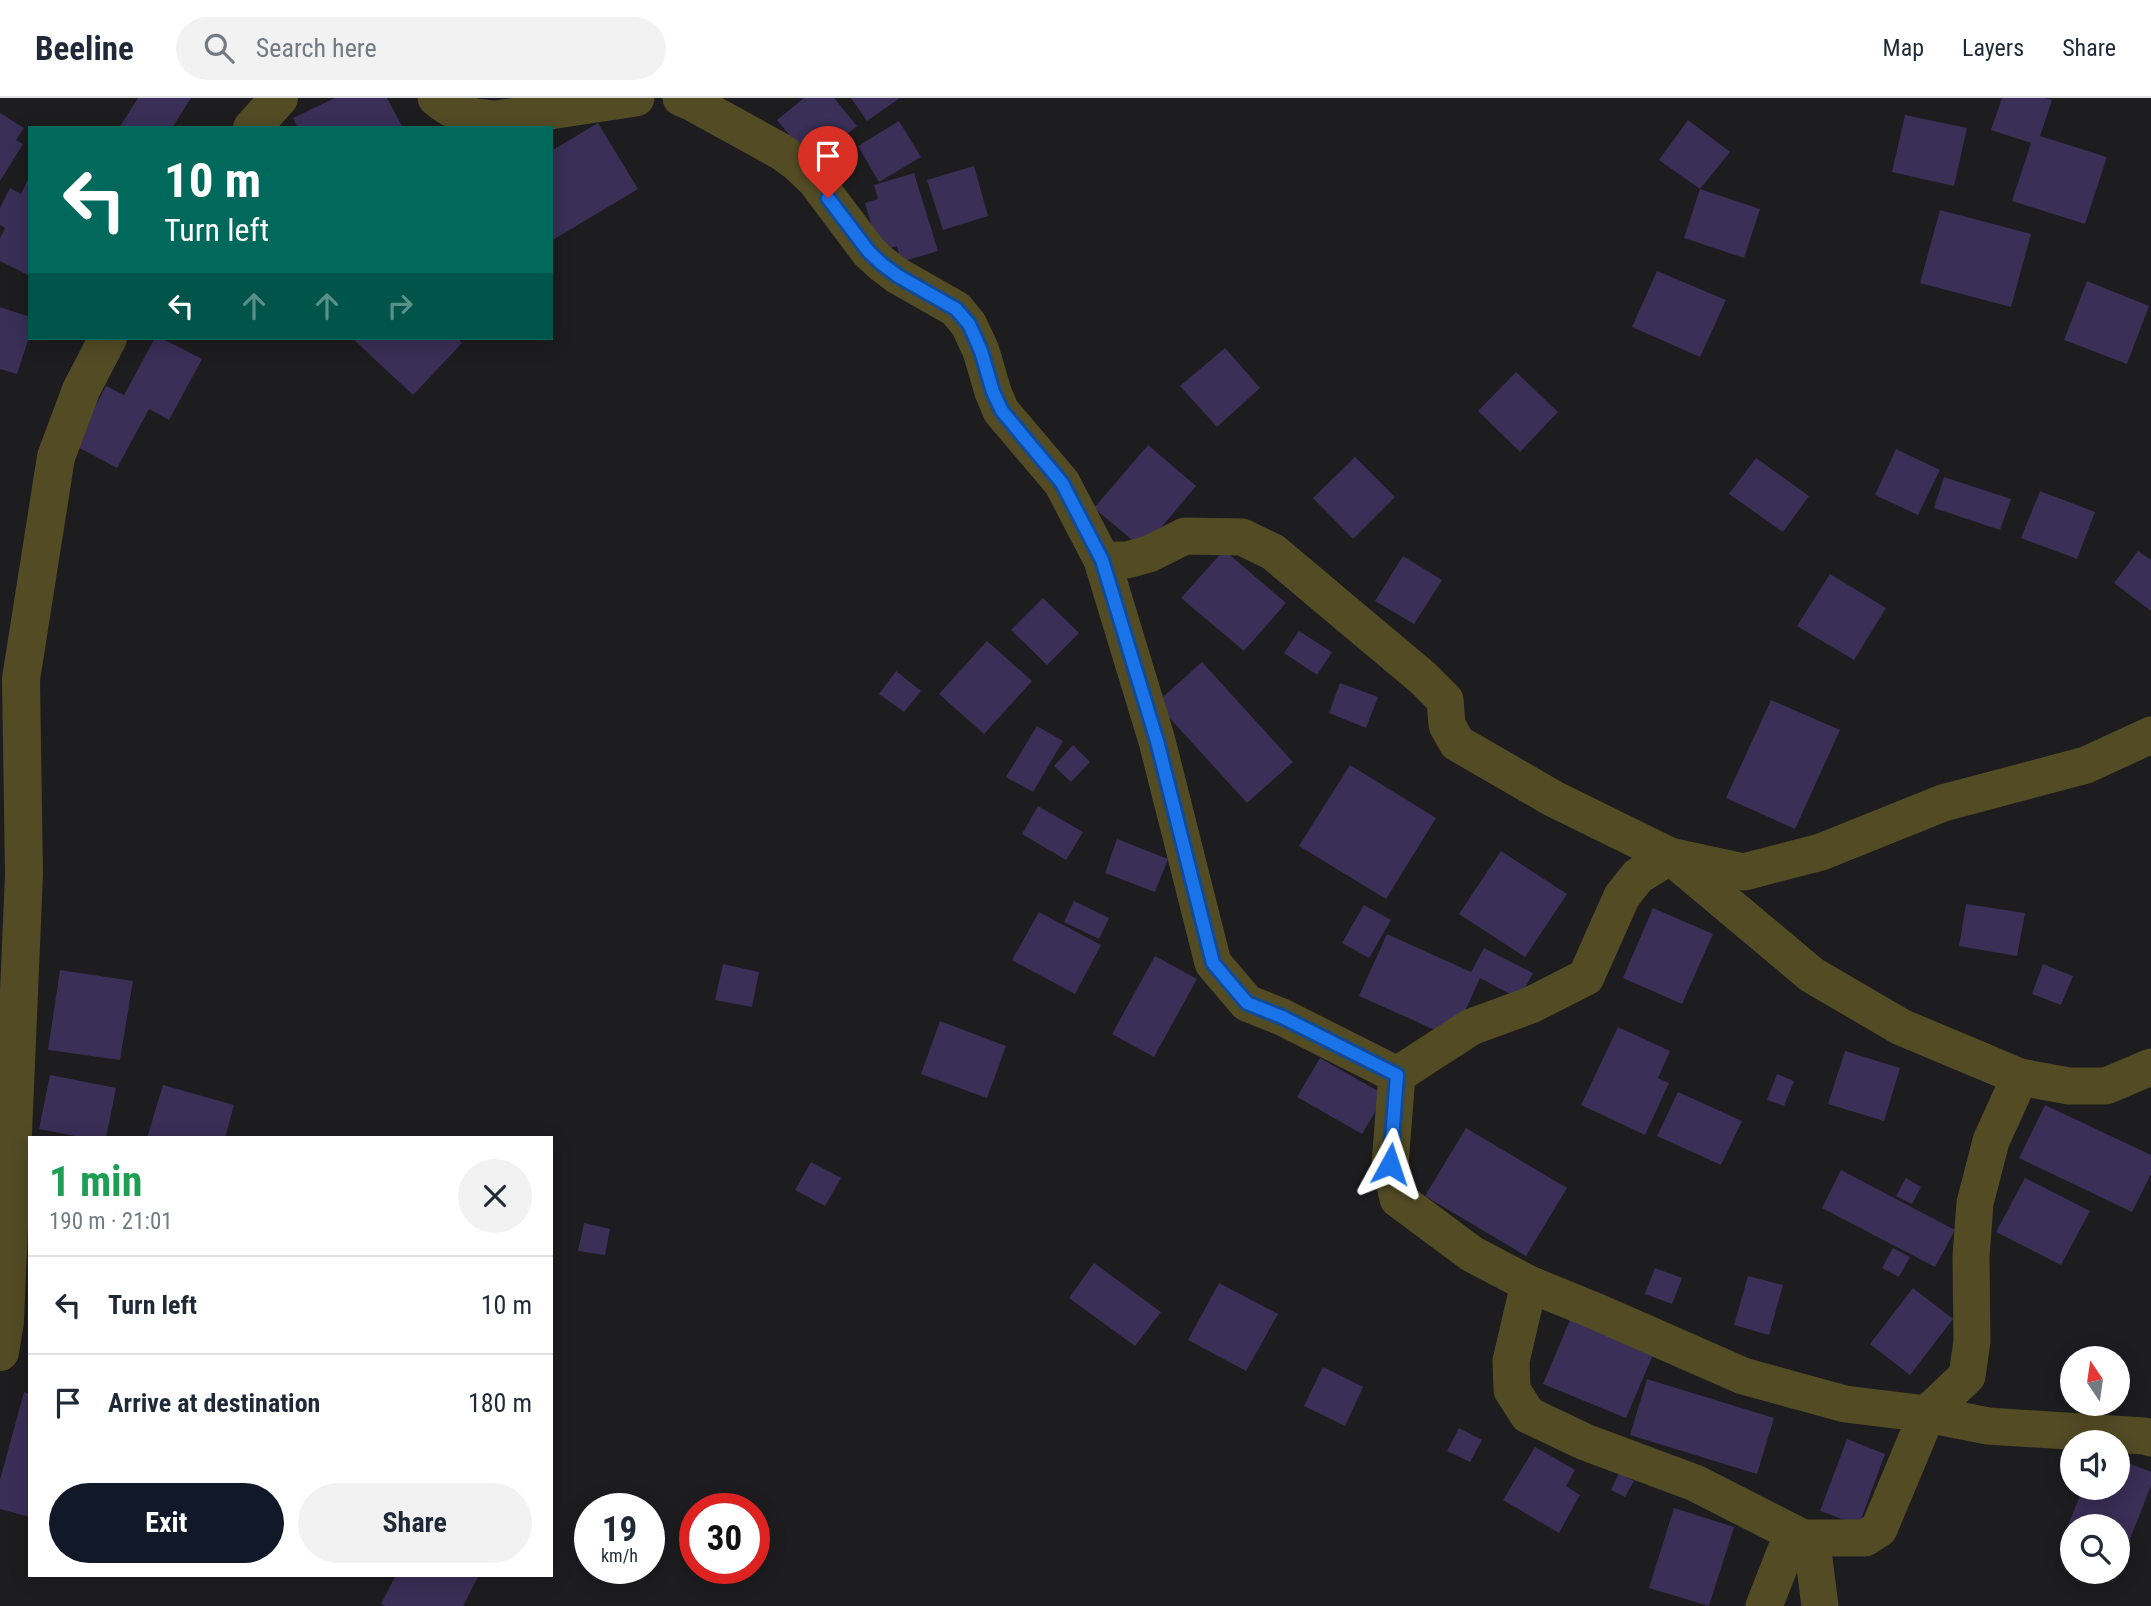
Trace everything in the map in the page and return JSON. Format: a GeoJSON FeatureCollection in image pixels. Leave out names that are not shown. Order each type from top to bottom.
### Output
{"type":"FeatureCollection","features":[{"type":"Feature","properties":{"kind":"street"},"geometry":{"type":"LineString","coordinates":[[254,126],[279,98]]}},
{"type":"Feature","properties":{"kind":"street"},"geometry":{"type":"LineString","coordinates":[[436,98],[460,114],[480,119],[497,119],[636,98]]}},
{"type":"Feature","properties":{"kind":"street"},"geometry":{"type":"LineString","coordinates":[[681,98],[780,151],[797,163],[815,180],[869,252],[898,276],[956,309],[969,324],[1002,411],[1062,483],[1102,560],[1157,741],[1213,963],[1247,1003],[1282,1017],[1397,1075]]}},
{"type":"Feature","properties":{"kind":"street"},"geometry":{"type":"LineString","coordinates":[[0,1352],[5,1321],[5,1228],[24,875],[21,679],[56,457],[81,390],[107,340]]}},
{"type":"Feature","properties":{"kind":"street"},"geometry":{"type":"LineString","coordinates":[[1102,560],[1127,560],[1149,554],[1185,536],[1242,537],[1273,552],[1423,678],[1445,700],[1447,725],[1457,743],[1554,799],[1670,856],[1812,975],[1900,1027],[2020,1077],[2068,1086],[2106,1086],[2151,1067]]}},
{"type":"Feature","properties":{"kind":"street"},"geometry":{"type":"LineString","coordinates":[[1397,1075],[1471,1027],[1531,1005],[1586,977],[1622,896],[1638,876],[1670,856],[1744,872],[1821,852],[1943,803],[2086,765],[2151,735]]}},
{"type":"Feature","properties":{"kind":"street"},"geometry":{"type":"LineString","coordinates":[[1397,1075],[1390,1164],[1398,1199],[1472,1254],[1529,1284],[1743,1376],[1845,1404],[1927,1414],[1988,1426],[2149,1434]]}},
{"type":"Feature","properties":{"kind":"street"},"geometry":{"type":"LineString","coordinates":[[1529,1284],[1510,1361],[1512,1390],[1528,1415],[1585,1442],[1695,1483],[1803,1538],[1865,1538],[1880,1528],[1927,1414],[1967,1376],[1972,1341],[1971,1256],[1975,1203],[1991,1141],[2020,1077]]}},
{"type":"Feature","properties":{"kind":"street"},"geometry":{"type":"LineString","coordinates":[[1764,1606],[1786,1550],[1803,1538]]}},
{"type":"Feature","properties":{"kind":"street"},"geometry":{"type":"LineString","coordinates":[[1803,1538],[1814,1559],[1820,1606]]}},
{"type":"Feature","properties":{"kind":"building"},"geometry":{"type":"Polygon","coordinates":[[[138,98],[191,98],[173,126],[120,126],[138,98]]]}},
{"type":"Feature","properties":{"kind":"building"},"geometry":{"type":"Polygon","coordinates":[[[335,98],[387,98],[402,126],[297,126],[293,118],[335,98]]]}},
{"type":"Feature","properties":{"kind":"building"},"geometry":{"type":"Polygon","coordinates":[[[804,98],[834,98],[857,126],[812,163],[777,120],[804,98]]]}},
{"type":"Feature","properties":{"kind":"building"},"geometry":{"type":"Polygon","coordinates":[[[851,98],[900,98],[867,121],[851,98]]]}},
{"type":"Feature","properties":{"kind":"building"},"geometry":{"type":"Polygon","coordinates":[[[2002,98],[2052,100],[2040,136],[2107,157],[2085,224],[2012,201],[2031,143],[1991,130],[2002,98]]]}},
{"type":"Feature","properties":{"kind":"building"},"geometry":{"type":"Polygon","coordinates":[[[0,113],[24,128],[16,140],[23,144],[0,181],[0,113]]]}},
{"type":"Feature","properties":{"kind":"building"},"geometry":{"type":"Polygon","coordinates":[[[1905,115],[1967,128],[1954,186],[1892,172],[1905,115]]]}},
{"type":"Feature","properties":{"kind":"building"},"geometry":{"type":"Polygon","coordinates":[[[1688,120],[1730,152],[1700,189],[1659,160],[1688,120]]]}},
{"type":"Feature","properties":{"kind":"building"},"geometry":{"type":"Polygon","coordinates":[[[899,121],[921,157],[879,182],[858,146],[899,121]]]}},
{"type":"Feature","properties":{"kind":"building"},"geometry":{"type":"Polygon","coordinates":[[[598,123],[638,189],[553,240],[553,150],[598,123]]]}},
{"type":"Feature","properties":{"kind":"building"},"geometry":{"type":"Polygon","coordinates":[[[974,166],[988,216],[943,230],[927,180],[974,166]]]}},
{"type":"Feature","properties":{"kind":"building"},"geometry":{"type":"Polygon","coordinates":[[[914,173],[938,251],[901,262],[897,246],[879,251],[865,203],[878,199],[874,185],[914,173]]]}},
{"type":"Feature","properties":{"kind":"building"},"geometry":{"type":"Polygon","coordinates":[[[28,179],[28,275],[0,261],[0,238],[5,228],[0,225],[0,208],[10,188],[21,194],[28,179]]]}},
{"type":"Feature","properties":{"kind":"building"},"geometry":{"type":"Polygon","coordinates":[[[1700,189],[1760,209],[1744,258],[1684,238],[1700,189]]]}},
{"type":"Feature","properties":{"kind":"building"},"geometry":{"type":"Polygon","coordinates":[[[1940,210],[2031,234],[2011,307],[1920,283],[1940,210]]]}},
{"type":"Feature","properties":{"kind":"building"},"geometry":{"type":"Polygon","coordinates":[[[1657,271],[1726,300],[1700,357],[1632,327],[1657,271]]]}},
{"type":"Feature","properties":{"kind":"building"},"geometry":{"type":"Polygon","coordinates":[[[2087,281],[2149,306],[2127,364],[2064,340],[2087,281]]]}},
{"type":"Feature","properties":{"kind":"building"},"geometry":{"type":"Polygon","coordinates":[[[0,307],[28,316],[28,340],[17,374],[0,369],[0,307]]]}},
{"type":"Feature","properties":{"kind":"building"},"geometry":{"type":"Polygon","coordinates":[[[154,340],[165,340],[202,359],[169,420],[149,409],[117,468],[74,445],[106,386],[124,395],[154,340]]]}},
{"type":"Feature","properties":{"kind":"building"},"geometry":{"type":"Polygon","coordinates":[[[354,340],[459,340],[462,343],[413,395],[354,340]]]}},
{"type":"Feature","properties":{"kind":"building"},"geometry":{"type":"Polygon","coordinates":[[[1225,348],[1260,388],[1217,427],[1180,386],[1225,348]]]}},
{"type":"Feature","properties":{"kind":"building"},"geometry":{"type":"Polygon","coordinates":[[[1516,372],[1558,412],[1520,452],[1478,411],[1516,372]]]}},
{"type":"Feature","properties":{"kind":"building"},"geometry":{"type":"Polygon","coordinates":[[[1148,445],[1196,486],[1143,549],[1094,508],[1148,445]]]}},
{"type":"Feature","properties":{"kind":"building"},"geometry":{"type":"Polygon","coordinates":[[[1896,449],[1940,470],[1918,515],[1875,495],[1896,449]]]}},
{"type":"Feature","properties":{"kind":"building"},"geometry":{"type":"Polygon","coordinates":[[[1355,457],[1395,497],[1353,539],[1313,498],[1355,457]]]}},
{"type":"Feature","properties":{"kind":"building"},"geometry":{"type":"Polygon","coordinates":[[[1756,458],[1809,496],[1783,532],[1729,494],[1756,458]]]}},
{"type":"Feature","properties":{"kind":"building"},"geometry":{"type":"Polygon","coordinates":[[[1944,477],[2011,499],[2000,530],[1934,508],[1944,477]]]}},
{"type":"Feature","properties":{"kind":"building"},"geometry":{"type":"Polygon","coordinates":[[[2040,491],[2095,512],[2077,559],[2021,538],[2040,491]]]}},
{"type":"Feature","properties":{"kind":"building"},"geometry":{"type":"Polygon","coordinates":[[[1224,550],[1286,603],[1244,651],[1181,598],[1224,550]]]}},
{"type":"Feature","properties":{"kind":"building"},"geometry":{"type":"Polygon","coordinates":[[[2138,551],[2151,560],[2151,611],[2114,583],[2138,551]]]}},
{"type":"Feature","properties":{"kind":"building"},"geometry":{"type":"Polygon","coordinates":[[[1403,556],[1442,580],[1414,624],[1375,601],[1403,556]]]}},
{"type":"Feature","properties":{"kind":"building"},"geometry":{"type":"Polygon","coordinates":[[[1830,574],[1886,608],[1854,660],[1797,626],[1830,574]]]}},
{"type":"Feature","properties":{"kind":"building"},"geometry":{"type":"Polygon","coordinates":[[[1043,598],[1079,633],[1047,665],[1011,630],[1043,598]]]}},
{"type":"Feature","properties":{"kind":"building"},"geometry":{"type":"Polygon","coordinates":[[[1299,631],[1332,652],[1317,675],[1284,653],[1299,631]]]}},
{"type":"Feature","properties":{"kind":"building"},"geometry":{"type":"Polygon","coordinates":[[[987,641],[1032,681],[984,734],[939,694],[987,641]]]}},
{"type":"Feature","properties":{"kind":"building"},"geometry":{"type":"Polygon","coordinates":[[[1202,662],[1293,762],[1247,803],[1156,703],[1202,662]]]}},
{"type":"Feature","properties":{"kind":"building"},"geometry":{"type":"Polygon","coordinates":[[[896,671],[921,691],[904,712],[879,694],[896,671]]]}},
{"type":"Feature","properties":{"kind":"building"},"geometry":{"type":"Polygon","coordinates":[[[1340,683],[1378,697],[1366,728],[1329,713],[1340,683]]]}},
{"type":"Feature","properties":{"kind":"building"},"geometry":{"type":"Polygon","coordinates":[[[1771,700],[1840,730],[1795,829],[1726,798],[1771,700]]]}},
{"type":"Feature","properties":{"kind":"building"},"geometry":{"type":"Polygon","coordinates":[[[1037,726],[1063,741],[1033,792],[1006,777],[1037,726]]]}},
{"type":"Feature","properties":{"kind":"building"},"geometry":{"type":"Polygon","coordinates":[[[1073,745],[1090,762],[1071,782],[1054,766],[1073,745]]]}},
{"type":"Feature","properties":{"kind":"building"},"geometry":{"type":"Polygon","coordinates":[[[1350,765],[1436,818],[1386,899],[1299,846],[1350,765]]]}},
{"type":"Feature","properties":{"kind":"building"},"geometry":{"type":"Polygon","coordinates":[[[1038,806],[1083,832],[1066,860],[1022,834],[1038,806]]]}},
{"type":"Feature","properties":{"kind":"building"},"geometry":{"type":"Polygon","coordinates":[[[1117,839],[1168,859],[1155,892],[1105,873],[1117,839]]]}},
{"type":"Feature","properties":{"kind":"building"},"geometry":{"type":"Polygon","coordinates":[[[1501,851],[1567,894],[1525,957],[1459,914],[1501,851]]]}},
{"type":"Feature","properties":{"kind":"building"},"geometry":{"type":"Polygon","coordinates":[[[1074,901],[1109,918],[1099,939],[1064,922],[1074,901]]]}},
{"type":"Feature","properties":{"kind":"building"},"geometry":{"type":"Polygon","coordinates":[[[1966,904],[2025,913],[2017,956],[1959,946],[1966,904]]]}},
{"type":"Feature","properties":{"kind":"building"},"geometry":{"type":"Polygon","coordinates":[[[1364,905],[1391,920],[1369,958],[1342,943],[1364,905]]]}},
{"type":"Feature","properties":{"kind":"building"},"geometry":{"type":"Polygon","coordinates":[[[1653,908],[1713,934],[1682,1004],[1623,978],[1653,908]]]}},
{"type":"Feature","properties":{"kind":"building"},"geometry":{"type":"Polygon","coordinates":[[[1039,912],[1101,945],[1075,994],[1012,960],[1039,912]]]}},
{"type":"Feature","properties":{"kind":"building"},"geometry":{"type":"Polygon","coordinates":[[[1387,934],[1471,972],[1484,948],[1533,973],[1519,999],[1480,978],[1453,1038],[1359,996],[1387,934]]]}},
{"type":"Feature","properties":{"kind":"building"},"geometry":{"type":"Polygon","coordinates":[[[1155,956],[1197,979],[1154,1057],[1112,1034],[1155,956]]]}},
{"type":"Feature","properties":{"kind":"building"},"geometry":{"type":"Polygon","coordinates":[[[723,964],[759,972],[752,1007],[715,1000],[723,964]]]}},
{"type":"Feature","properties":{"kind":"building"},"geometry":{"type":"Polygon","coordinates":[[[2043,964],[2073,976],[2061,1005],[2032,994],[2043,964]]]}},
{"type":"Feature","properties":{"kind":"building"},"geometry":{"type":"Polygon","coordinates":[[[60,970],[133,981],[120,1060],[48,1050],[60,970]]]}},
{"type":"Feature","properties":{"kind":"building"},"geometry":{"type":"Polygon","coordinates":[[[940,1021],[1006,1046],[987,1098],[921,1074],[940,1021]]]}},
{"type":"Feature","properties":{"kind":"building"},"geometry":{"type":"Polygon","coordinates":[[[1618,1027],[1670,1051],[1658,1078],[1669,1083],[1645,1135],[1581,1105],[1618,1027]]]}},
{"type":"Feature","properties":{"kind":"building"},"geometry":{"type":"Polygon","coordinates":[[[1845,1051],[1900,1068],[1884,1121],[1828,1104],[1845,1051]]]}},
{"type":"Feature","properties":{"kind":"building"},"geometry":{"type":"Polygon","coordinates":[[[1320,1058],[1385,1095],[1362,1134],[1297,1097],[1320,1058]]]}},
{"type":"Feature","properties":{"kind":"building"},"geometry":{"type":"Polygon","coordinates":[[[1777,1074],[1794,1081],[1784,1106],[1767,1100],[1777,1074]]]}},
{"type":"Feature","properties":{"kind":"building"},"geometry":{"type":"Polygon","coordinates":[[[50,1075],[116,1088],[106,1136],[75,1136],[39,1129],[50,1075]]]}},
{"type":"Feature","properties":{"kind":"building"},"geometry":{"type":"Polygon","coordinates":[[[163,1085],[234,1105],[226,1136],[148,1136],[163,1085]]]}},
{"type":"Feature","properties":{"kind":"building"},"geometry":{"type":"Polygon","coordinates":[[[1678,1092],[1742,1121],[1721,1165],[1657,1136],[1678,1092]]]}},
{"type":"Feature","properties":{"kind":"building"},"geometry":{"type":"Polygon","coordinates":[[[2045,1105],[2151,1155],[2151,1174],[2132,1212],[2019,1158],[2045,1105]]]}},
{"type":"Feature","properties":{"kind":"building"},"geometry":{"type":"Polygon","coordinates":[[[1466,1128],[1567,1188],[1526,1256],[1425,1196],[1466,1128]]]}},
{"type":"Feature","properties":{"kind":"building"},"geometry":{"type":"Polygon","coordinates":[[[811,1162],[841,1178],[825,1206],[795,1190],[811,1162]]]}},
{"type":"Feature","properties":{"kind":"building"},"geometry":{"type":"Polygon","coordinates":[[[1841,1170],[1955,1230],[1935,1267],[1822,1208],[1841,1170]]]}},
{"type":"Feature","properties":{"kind":"building"},"geometry":{"type":"Polygon","coordinates":[[[1906,1178],[1921,1187],[1912,1204],[1896,1196],[1906,1178]]]}},
{"type":"Feature","properties":{"kind":"building"},"geometry":{"type":"Polygon","coordinates":[[[2025,1178],[2090,1211],[2061,1265],[1996,1232],[2025,1178]]]}},
{"type":"Feature","properties":{"kind":"building"},"geometry":{"type":"Polygon","coordinates":[[[584,1223],[610,1229],[605,1255],[578,1251],[584,1223]]]}},
{"type":"Feature","properties":{"kind":"building"},"geometry":{"type":"Polygon","coordinates":[[[1893,1248],[1910,1257],[1899,1277],[1882,1268],[1893,1248]]]}},
{"type":"Feature","properties":{"kind":"building"},"geometry":{"type":"Polygon","coordinates":[[[1094,1263],[1161,1312],[1135,1346],[1069,1298],[1094,1263]]]}},
{"type":"Feature","properties":{"kind":"building"},"geometry":{"type":"Polygon","coordinates":[[[1655,1268],[1682,1278],[1672,1304],[1645,1294],[1655,1268]]]}},
{"type":"Feature","properties":{"kind":"building"},"geometry":{"type":"Polygon","coordinates":[[[1748,1276],[1783,1285],[1769,1335],[1734,1325],[1748,1276]]]}},
{"type":"Feature","properties":{"kind":"building"},"geometry":{"type":"Polygon","coordinates":[[[1219,1283],[1278,1314],[1246,1371],[1188,1340],[1219,1283]]]}},
{"type":"Feature","properties":{"kind":"building"},"geometry":{"type":"Polygon","coordinates":[[[1913,1288],[1953,1319],[1910,1375],[1870,1344],[1913,1288]]]}},
{"type":"Feature","properties":{"kind":"building"},"geometry":{"type":"Polygon","coordinates":[[[1570,1320],[1653,1355],[1626,1418],[1543,1384],[1570,1320]]]}},
{"type":"Feature","properties":{"kind":"building"},"geometry":{"type":"Polygon","coordinates":[[[1323,1367],[1363,1387],[1345,1426],[1304,1406],[1323,1367]]]}},
{"type":"Feature","properties":{"kind":"building"},"geometry":{"type":"Polygon","coordinates":[[[1647,1379],[1774,1418],[1757,1474],[1630,1435],[1647,1379]]]}},
{"type":"Feature","properties":{"kind":"building"},"geometry":{"type":"Polygon","coordinates":[[[24,1392],[28,1393],[28,1516],[0,1509],[0,1480],[24,1392]]]}},
{"type":"Feature","properties":{"kind":"building"},"geometry":{"type":"Polygon","coordinates":[[[1459,1428],[1482,1440],[1470,1462],[1447,1451],[1459,1428]]]}},
{"type":"Feature","properties":{"kind":"building"},"geometry":{"type":"Polygon","coordinates":[[[1847,1439],[1885,1454],[1859,1525],[1820,1511],[1847,1439]]]}},
{"type":"Feature","properties":{"kind":"building"},"geometry":{"type":"Polygon","coordinates":[[[1535,1447],[1575,1470],[1566,1486],[1580,1495],[1559,1533],[1503,1500],[1535,1447]]]}},
{"type":"Feature","properties":{"kind":"building"},"geometry":{"type":"Polygon","coordinates":[[[2130,1464],[2151,1472],[2151,1486],[2130,1539],[2130,1514],[2073,1514],[2078,1500],[2130,1500],[2130,1464]]]}},
{"type":"Feature","properties":{"kind":"building"},"geometry":{"type":"Polygon","coordinates":[[[1619,1473],[1634,1481],[1625,1497],[1611,1490],[1619,1473]]]}},
{"type":"Feature","properties":{"kind":"building"},"geometry":{"type":"Polygon","coordinates":[[[1674,1508],[1734,1527],[1709,1606],[1649,1588],[1674,1508]]]}},
{"type":"Feature","properties":{"kind":"building"},"geometry":{"type":"Polygon","coordinates":[[[395,1577],[478,1577],[463,1606],[381,1604],[395,1577]]]}},
{"type":"Feature","properties":{"kind":"route"},"geometry":{"type":"LineString","coordinates":[[828,198],[869,252],[882,264],[956,309],[969,324],[1002,411],[1062,483],[1102,560],[1157,741],[1213,963],[1247,1003],[1282,1017],[1397,1075],[1390,1164]]}}]}
